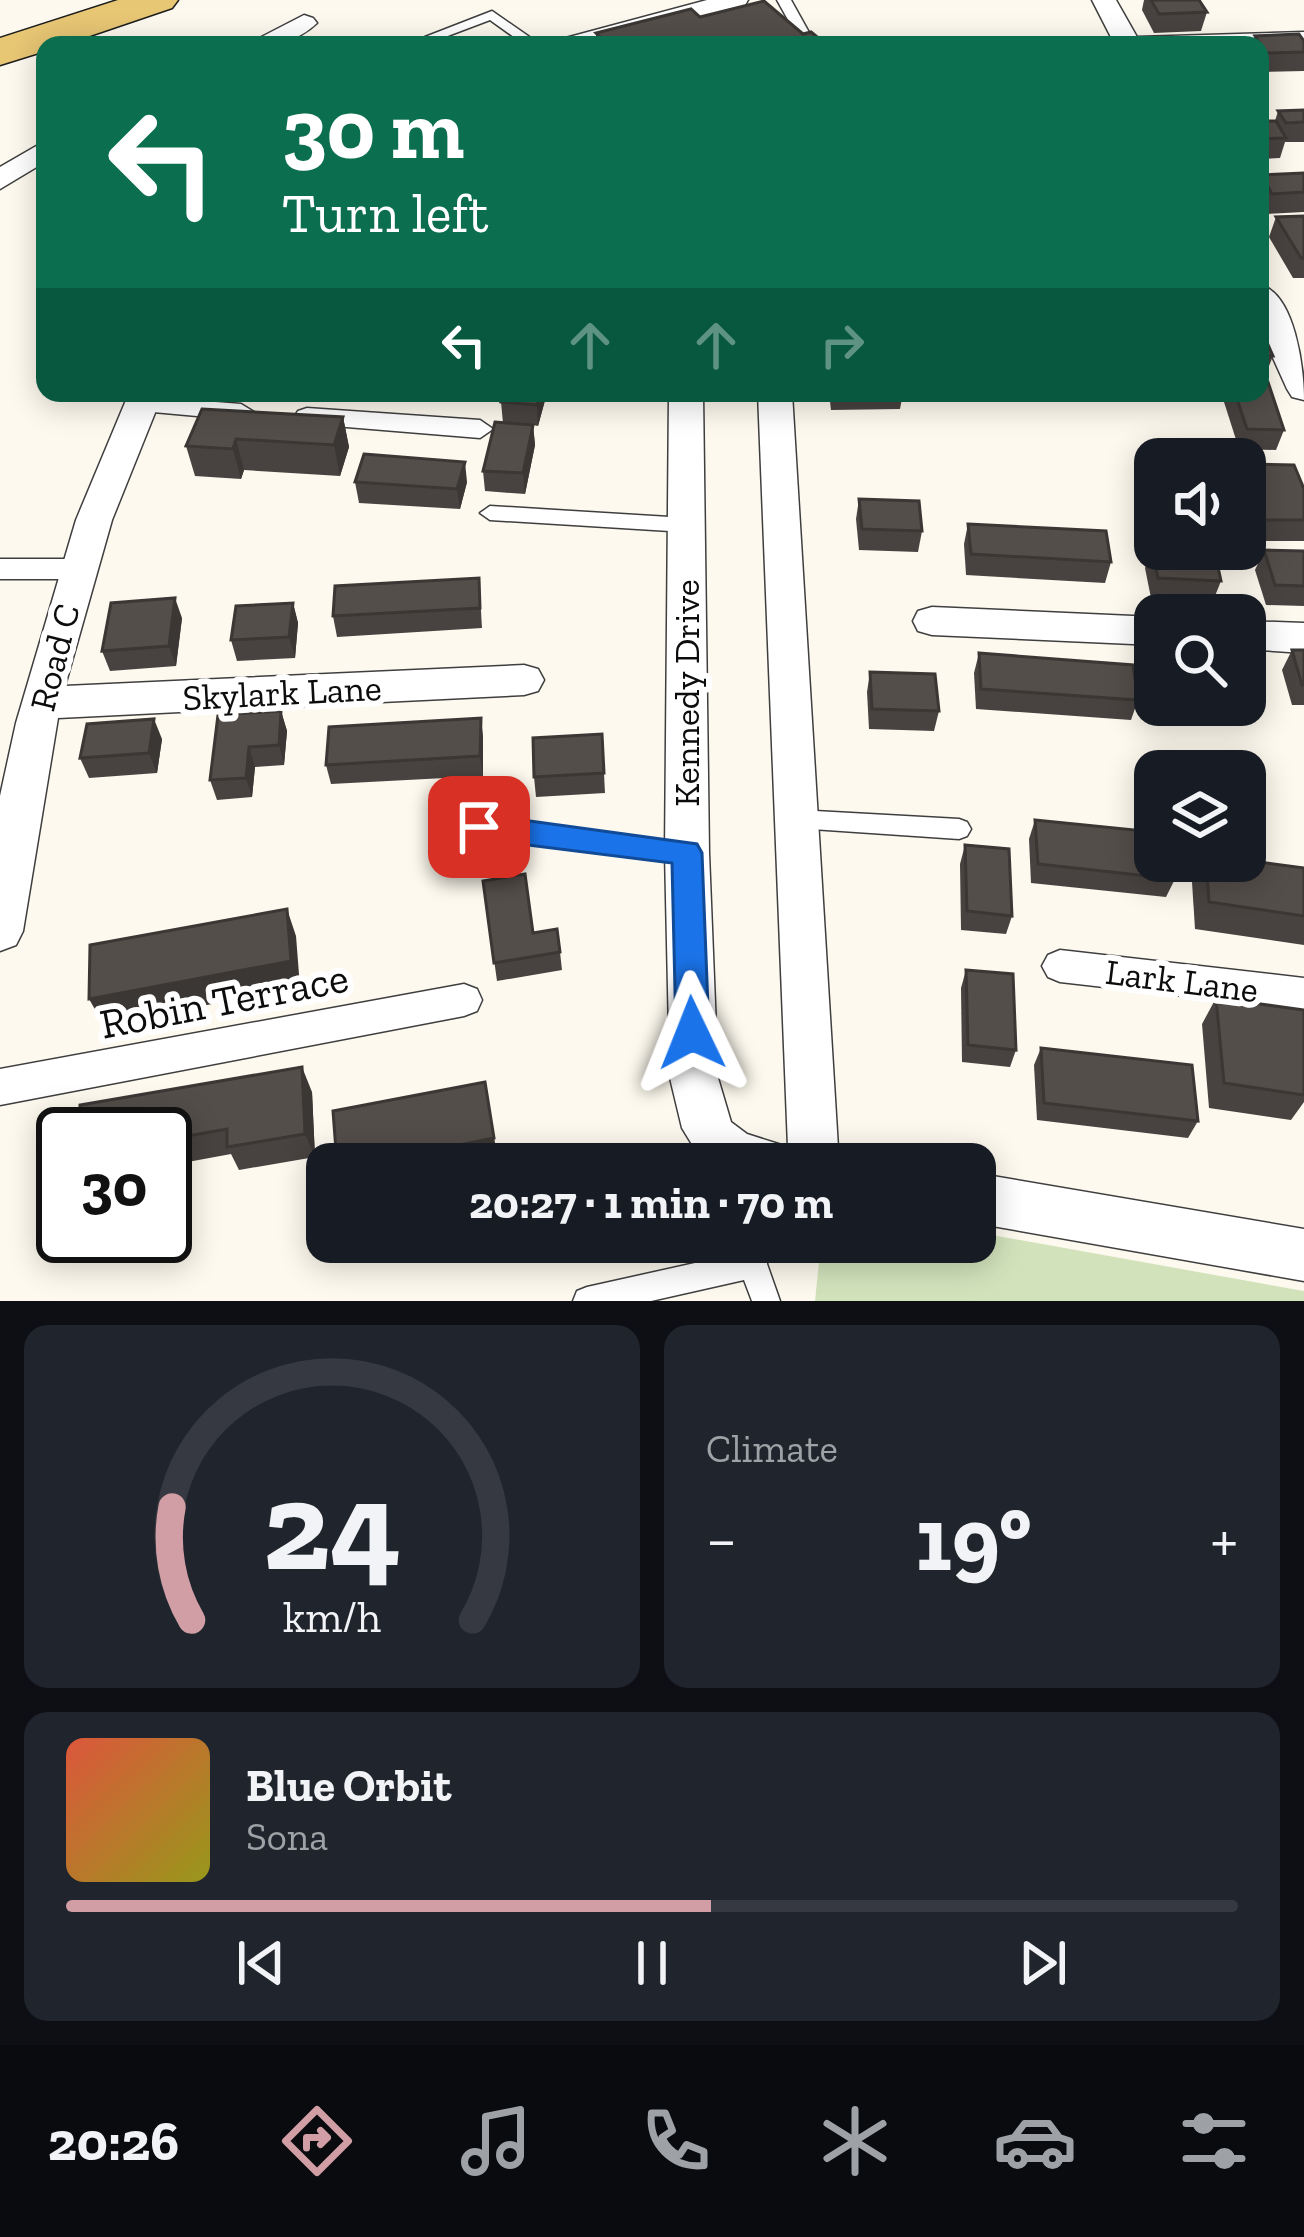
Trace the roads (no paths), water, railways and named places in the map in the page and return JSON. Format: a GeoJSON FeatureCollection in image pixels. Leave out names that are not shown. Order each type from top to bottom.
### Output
{"type":"FeatureCollection","features":[{"type":"Feature","properties":{"kind":"main road"},"geometry":{"type":"LineString","coordinates":[[1,40],[42,0]]}},
{"type":"Feature","properties":{"kind":"main road"},"geometry":{"type":"LineString","coordinates":[[1,40],[87,0]]}},
{"type":"Feature","properties":{"kind":"main road"},"geometry":{"type":"LineString","coordinates":[[1,40],[158,0]]}},
{"type":"Feature","properties":{"kind":"street"},"geometry":{"type":"LineString","coordinates":[[601,36],[736,0]]}},
{"type":"Feature","properties":{"kind":"street"},"geometry":{"type":"LineString","coordinates":[[1104,0],[1125,36]]}},
{"type":"Feature","properties":{"kind":"street"},"geometry":{"type":"LineString","coordinates":[[277,36],[304,23]]}},
{"type":"Feature","properties":{"kind":"street"},"geometry":{"type":"LineString","coordinates":[[1269,41],[1304,40]]}},
{"type":"Feature","properties":{"kind":"street"},"geometry":{"type":"LineString","coordinates":[[0,180],[36,157]]}},
{"type":"Feature","properties":{"kind":"street"},"geometry":{"type":"LineString","coordinates":[[1281,336],[1304,389]]}},
{"type":"Feature","properties":{"kind":"street","name":"Road C"},"geometry":{"type":"LineString","coordinates":[[0,931],[4,873],[41,703],[77,569],[142,402]]}},
{"type":"Feature","properties":{"kind":"street"},"geometry":{"type":"LineString","coordinates":[[177,402],[480,429]]}},
{"type":"Feature","properties":{"kind":"street","name":"Kennedy Drive"},"geometry":{"type":"LineString","coordinates":[[686,402],[687,853],[698,1108],[705,1128],[718,1143]]}},
{"type":"Feature","properties":{"kind":"street"},"geometry":{"type":"LineString","coordinates":[[776,402],[813,1143]]}},
{"type":"Feature","properties":{"kind":"street"},"geometry":{"type":"LineString","coordinates":[[0,569],[77,569]]}},
{"type":"Feature","properties":{"kind":"street"},"geometry":{"type":"LineString","coordinates":[[932,621],[1134,630]]}},
{"type":"Feature","properties":{"kind":"street"},"geometry":{"type":"LineString","coordinates":[[1266,636],[1304,638]]}},
{"type":"Feature","properties":{"kind":"street","name":"Skylark Lane"},"geometry":{"type":"LineString","coordinates":[[41,703],[524,680]]}},
{"type":"Feature","properties":{"kind":"street","name":"Lark Lane"},"geometry":{"type":"LineString","coordinates":[[1060,966],[1304,994]]}},
{"type":"Feature","properties":{"kind":"street","name":"Robin Terrace"},"geometry":{"type":"LineString","coordinates":[[0,1088],[464,1000]]}},
{"type":"Feature","properties":{"kind":"street"},"geometry":{"type":"LineString","coordinates":[[996,1202],[1304,1255]]}},
{"type":"Feature","properties":{"kind":"lane"},"geometry":{"type":"LineString","coordinates":[[784,0],[804,36]]}},
{"type":"Feature","properties":{"kind":"lane"},"geometry":{"type":"LineString","coordinates":[[435,36],[492,15],[521,36]]}},
{"type":"Feature","properties":{"kind":"lane"},"geometry":{"type":"LineString","coordinates":[[490,513],[686,525]]}},
{"type":"Feature","properties":{"kind":"lane"},"geometry":{"type":"LineString","coordinates":[[797,819],[959,830]]}},
{"type":"Feature","properties":{"kind":"lane"},"geometry":{"type":"LineString","coordinates":[[479,827],[687,853]]}},
{"type":"Feature","properties":{"kind":"lane"},"geometry":{"type":"LineString","coordinates":[[586,1301],[719,1263]]}},
{"type":"Feature","properties":{"kind":"lane"},"geometry":{"type":"LineString","coordinates":[[756,1263],[766,1301]]}}]}
